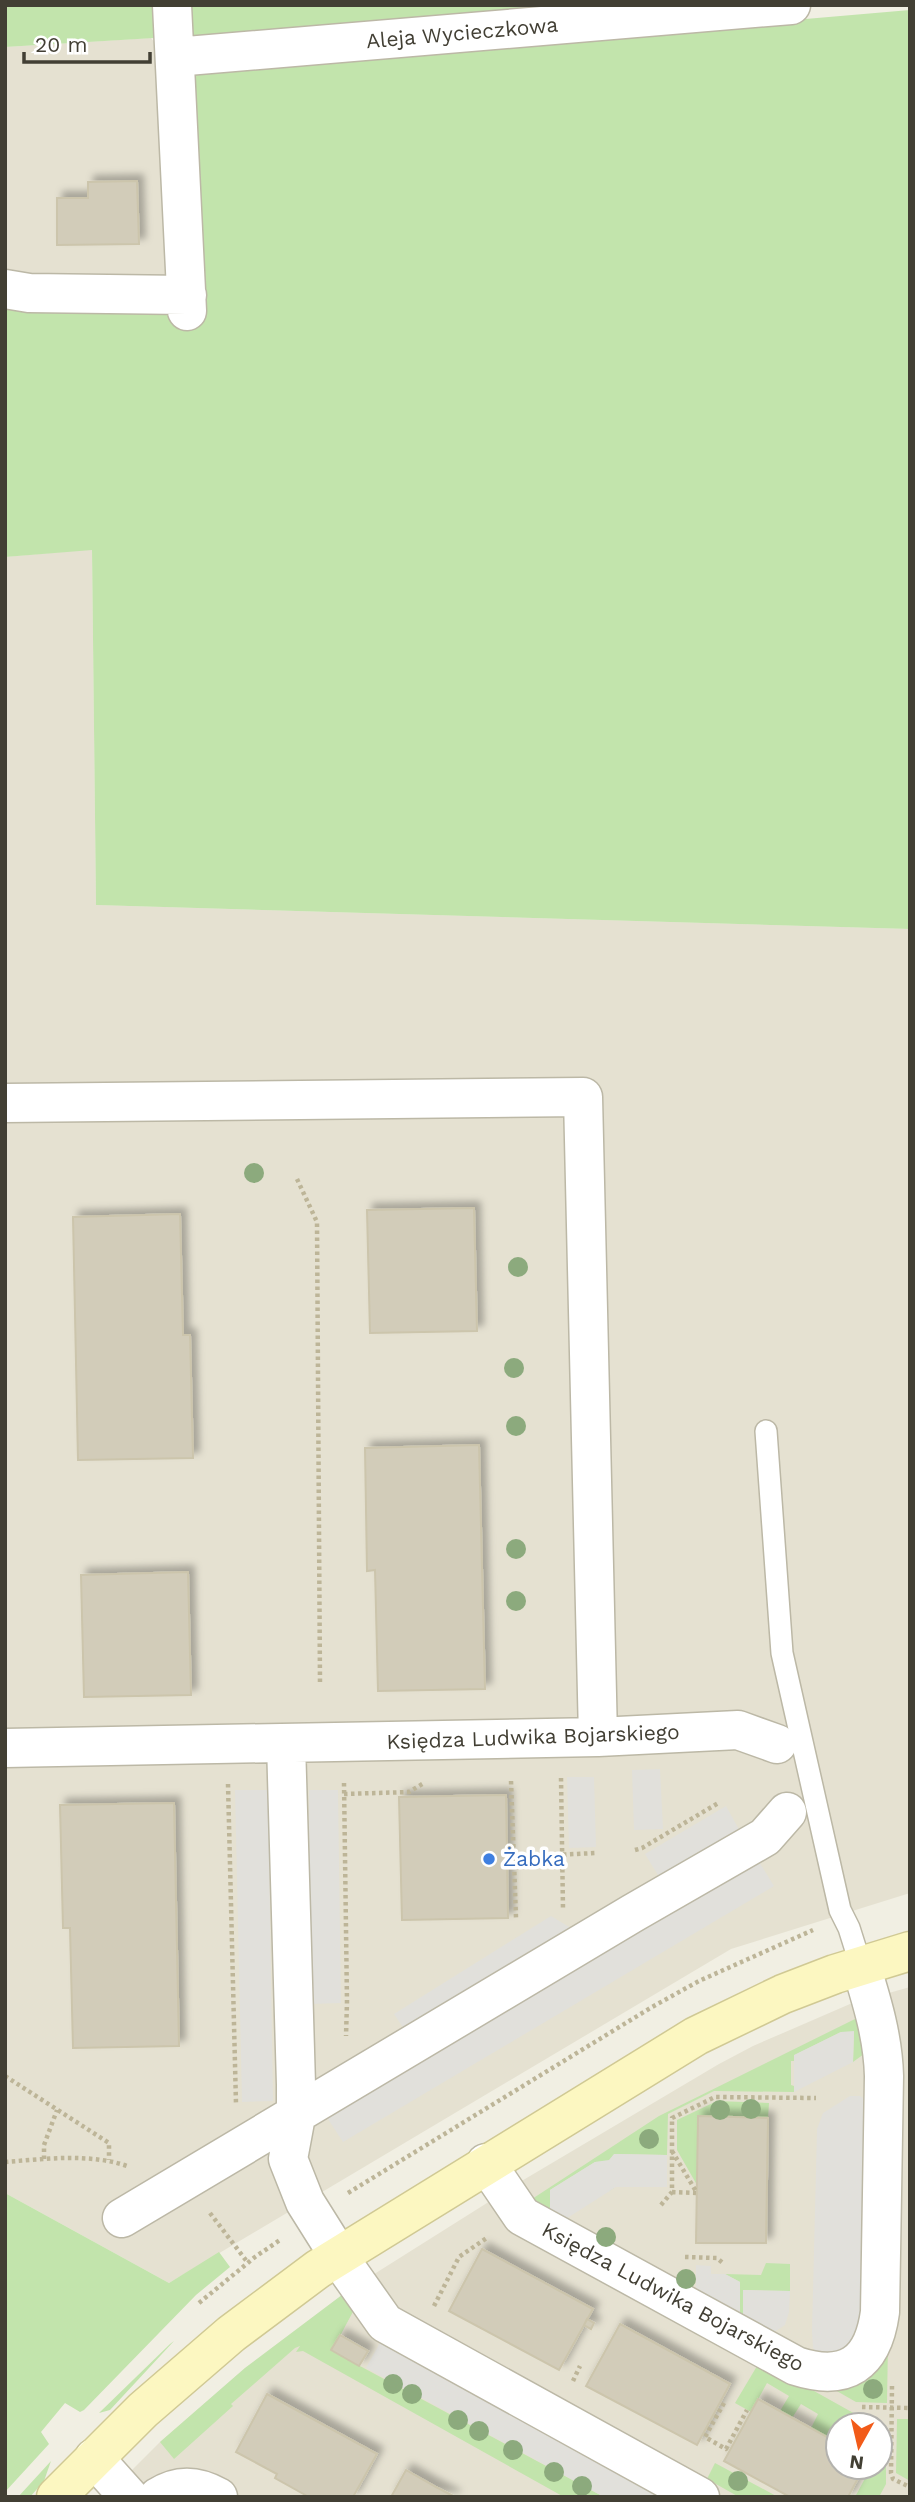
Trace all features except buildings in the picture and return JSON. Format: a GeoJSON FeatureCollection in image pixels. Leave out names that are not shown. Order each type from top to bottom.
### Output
{"type":"FeatureCollection","features":[{"type":"Feature","properties":{"kind":"street"},"geometry":{"type":"LineString","coordinates":[[5,289],[29,293],[187,303],[172,5]]}},
{"type":"Feature","properties":{"kind":"street","name":"Aleja Wycieczkowa"},"geometry":{"type":"LineString","coordinates":[[175,57],[791,5]]}},
{"type":"Feature","properties":{"kind":"street"},"geometry":{"type":"LineString","coordinates":[[5,1103],[583,1097],[598,1737]]}},
{"type":"Feature","properties":{"kind":"street","name":"Księdza Ludwika Bojarskiego"},"geometry":{"type":"LineString","coordinates":[[5,1748],[598,1737],[738,1730],[778,1744]]}},
{"type":"Feature","properties":{"kind":"street"},"geometry":{"type":"LineString","coordinates":[[286,1743],[296,2116],[288,2159],[305,2202],[338,2256],[385,2323],[700,2497]]}},
{"type":"Feature","properties":{"kind":"street"},"geometry":{"type":"LineString","coordinates":[[122,2218],[765,1838],[787,1812]]}},
{"type":"Feature","properties":{"kind":"street"},"geometry":{"type":"LineString","coordinates":[[56,2497],[143,2410],[216,2346],[291,2288],[338,2256],[696,2036],[754,2006],[861,1966],[910,1951]]}},
{"type":"Feature","properties":{"kind":"street","name":"Księdza Ludwika Bojarskiego"},"geometry":{"type":"LineString","coordinates":[[486,2163],[522,2216],[796,2366],[829,2373],[844,2370],[867,2354],[874,2342],[880,2312],[884,2076],[882,2045],[861,1966]]}},
{"type":"Feature","properties":{"kind":"street"},"geometry":{"type":"LineString","coordinates":[[94,2458],[129,2497]]}},
{"type":"Feature","properties":{"kind":"street"},"geometry":{"type":"LineString","coordinates":[[158,2497],[170,2490],[186,2487],[203,2488],[218,2497]]}},
{"type":"Feature","properties":{"kind":"lane"},"geometry":{"type":"LineString","coordinates":[[766,1431],[782,1653],[840,1910],[849,1928],[861,1966]]}},
{"type":"Feature","properties":{"kind":"path"},"geometry":{"type":"LineString","coordinates":[[297,1180],[317,1222],[320,1684]]}},
{"type":"Feature","properties":{"kind":"path"},"geometry":{"type":"LineString","coordinates":[[561,1772],[563,1912]]}},
{"type":"Feature","properties":{"kind":"path"},"geometry":{"type":"LineString","coordinates":[[344,1781],[347,2002],[344,2086]]}},
{"type":"Feature","properties":{"kind":"path"},"geometry":{"type":"LineString","coordinates":[[511,1781],[516,1918]]}},
{"type":"Feature","properties":{"kind":"path"},"geometry":{"type":"LineString","coordinates":[[228,1783],[237,2118]]}},
{"type":"Feature","properties":{"kind":"path"},"geometry":{"type":"LineString","coordinates":[[344,1794],[404,1793]]}},
{"type":"Feature","properties":{"kind":"path"},"geometry":{"type":"LineString","coordinates":[[635,1850],[720,1802]]}},
{"type":"Feature","properties":{"kind":"path"},"geometry":{"type":"LineString","coordinates":[[514,1857],[596,1853]]}},
{"type":"Feature","properties":{"kind":"path"},"geometry":{"type":"LineString","coordinates":[[348,2192],[663,2001],[699,1981],[813,1930]]}},
{"type":"Feature","properties":{"kind":"path"},"geometry":{"type":"LineString","coordinates":[[5,2076],[109,2143],[109,2160]]}},
{"type":"Feature","properties":{"kind":"path"},"geometry":{"type":"LineString","coordinates":[[661,2205],[672,2192],[672,2118],[715,2097],[816,2098]]}},
{"type":"Feature","properties":{"kind":"path"},"geometry":{"type":"LineString","coordinates":[[44,2159],[44,2145],[57,2110]]}},
{"type":"Feature","properties":{"kind":"path"},"geometry":{"type":"LineString","coordinates":[[672,2151],[697,2193],[672,2192]]}},
{"type":"Feature","properties":{"kind":"path"},"geometry":{"type":"LineString","coordinates":[[5,2162],[44,2159],[109,2160],[130,2167]]}},
{"type":"Feature","properties":{"kind":"path"},"geometry":{"type":"LineString","coordinates":[[208,2211],[248,2263]]}},
{"type":"Feature","properties":{"kind":"path"},"geometry":{"type":"LineString","coordinates":[[432,2310],[459,2257],[492,2235]]}},
{"type":"Feature","properties":{"kind":"path"},"geometry":{"type":"LineString","coordinates":[[676,2257],[717,2258],[724,2264]]}},
{"type":"Feature","properties":{"kind":"path"},"geometry":{"type":"LineString","coordinates":[[892,2382],[891,2473],[893,2479],[910,2487]]}},
{"type":"Feature","properties":{"kind":"path"},"geometry":{"type":"LineString","coordinates":[[724,2403],[705,2437],[726,2449],[747,2410]]}},
{"type":"Feature","properties":{"kind":"shaded area"},"geometry":{"type":"Polygon","coordinates":[[[151,38],[168,59],[179,277],[32,275],[5,271],[5,47],[151,38]]]}},
{"type":"Feature","properties":{"kind":"shaded area"},"geometry":{"type":"Polygon","coordinates":[[[92,549],[96,905],[910,929],[910,1893],[731,1949],[169,2283],[5,2193],[5,557],[92,549]]]}},
{"type":"Feature","properties":{"kind":"shaded area"},"geometry":{"type":"Polygon","coordinates":[[[660,1769],[663,1829],[634,1830],[632,1770],[660,1769]]]}},
{"type":"Feature","properties":{"kind":"shaded area"},"geometry":{"type":"Polygon","coordinates":[[[567,1777],[594,1777],[596,1847],[569,1848],[567,1777]]]}},
{"type":"Feature","properties":{"kind":"shaded area"},"geometry":{"type":"Polygon","coordinates":[[[235,1790],[268,1790],[273,2101],[242,2102],[235,1790]]]}},
{"type":"Feature","properties":{"kind":"shaded area"},"geometry":{"type":"Polygon","coordinates":[[[309,1790],[338,1790],[341,2003],[310,2004],[309,1790]]]}},
{"type":"Feature","properties":{"kind":"shaded area"},"geometry":{"type":"Polygon","coordinates":[[[726,1806],[741,1833],[661,1880],[645,1854],[726,1806]]]}},
{"type":"Feature","properties":{"kind":"shaded area"},"geometry":{"type":"Polygon","coordinates":[[[758,1860],[774,1886],[343,2142],[326,2116],[758,1860]]]}},
{"type":"Feature","properties":{"kind":"shaded area"},"geometry":{"type":"Polygon","coordinates":[[[551,1916],[576,1931],[406,2032],[394,2014],[551,1916]]]}},
{"type":"Feature","properties":{"kind":"shaded area"},"geometry":{"type":"Polygon","coordinates":[[[910,1987],[910,2497],[105,2497],[160,2442],[245,2368],[342,2295],[525,2179],[753,2046],[850,2004],[910,1987]]]}},
{"type":"Feature","properties":{"kind":"shaded area"},"geometry":{"type":"Polygon","coordinates":[[[854,2031],[853,2062],[794,2092],[794,2055],[841,2032],[854,2031]]]}},
{"type":"Feature","properties":{"kind":"shaded area"},"geometry":{"type":"Polygon","coordinates":[[[850,2096],[860,2096],[867,2101],[867,2284],[854,2349],[818,2354],[813,2348],[812,2331],[817,2129],[823,2113],[850,2096]]]}},
{"type":"Feature","properties":{"kind":"shaded area"},"geometry":{"type":"Polygon","coordinates":[[[614,2154],[667,2155],[667,2187],[616,2187],[561,2222],[550,2217],[550,2190],[595,2162],[609,2160],[614,2154]]]}},
{"type":"Feature","properties":{"kind":"shaded area"},"geometry":{"type":"Polygon","coordinates":[[[696,2265],[711,2266],[711,2274],[725,2274],[740,2282],[740,2320],[696,2296],[696,2265]]]}},
{"type":"Feature","properties":{"kind":"shaded area"},"geometry":{"type":"Polygon","coordinates":[[[743,2290],[790,2291],[785,2325],[774,2332],[743,2322],[743,2290]]]}},
{"type":"Feature","properties":{"kind":"shaded area"},"geometry":{"type":"Polygon","coordinates":[[[382,2339],[671,2497],[604,2497],[366,2368],[382,2339]]]}},
{"type":"Feature","properties":{"kind":"green space"},"geometry":{"type":"Polygon","coordinates":[[[5,5],[624,5],[214,40],[154,38],[5,47],[5,5]]]}},
{"type":"Feature","properties":{"kind":"green space"},"geometry":{"type":"Polygon","coordinates":[[[910,10],[910,929],[96,905],[92,550],[5,557],[5,300],[179,308],[187,72],[910,10]]]}},
{"type":"Feature","properties":{"kind":"green space"},"geometry":{"type":"Polygon","coordinates":[[[859,2017],[864,2054],[853,2062],[854,2032],[841,2032],[795,2055],[794,2061],[791,2061],[791,2085],[794,2086],[794,2092],[714,2091],[668,2114],[667,2155],[615,2154],[614,2188],[609,2191],[609,2161],[595,2162],[550,2190],[550,2217],[532,2199],[659,2116],[859,2017]]]}},
{"type":"Feature","properties":{"kind":"green space"},"geometry":{"type":"Polygon","coordinates":[[[717,2101],[769,2103],[768,2118],[703,2117],[697,2185],[677,2150],[677,2120],[717,2101]]]}},
{"type":"Feature","properties":{"kind":"green space"},"geometry":{"type":"Polygon","coordinates":[[[5,2193],[169,2283],[219,2252],[230,2267],[196,2295],[84,2410],[80,2412],[65,2403],[41,2432],[49,2444],[5,2492],[5,2193]]]}},
{"type":"Feature","properties":{"kind":"green space"},"geometry":{"type":"Polygon","coordinates":[[[766,2263],[790,2264],[790,2291],[744,2290],[743,2322],[740,2320],[740,2282],[725,2274],[761,2275],[766,2263]]]}},
{"type":"Feature","properties":{"kind":"green space"},"geometry":{"type":"Polygon","coordinates":[[[342,2295],[356,2306],[332,2351],[604,2497],[564,2497],[303,2351],[296,2352],[300,2346],[231,2404],[233,2406],[174,2459],[160,2442],[245,2368],[342,2295]]]}},
{"type":"Feature","properties":{"kind":"green space"},"geometry":{"type":"Polygon","coordinates":[[[174,2341],[110,2410],[99,2413],[170,2344],[174,2341]]]}},
{"type":"Feature","properties":{"kind":"green space"},"geometry":{"type":"Polygon","coordinates":[[[888,2342],[887,2403],[856,2402],[828,2386],[888,2342]]]}},
{"type":"Feature","properties":{"kind":"green space"},"geometry":{"type":"Polygon","coordinates":[[[760,2361],[850,2411],[824,2411],[824,2435],[811,2428],[818,2414],[801,2404],[792,2418],[780,2411],[789,2396],[767,2383],[751,2412],[735,2403],[760,2361]]]}},
{"type":"Feature","properties":{"kind":"green space"},"geometry":{"type":"Polygon","coordinates":[[[897,2419],[910,2419],[910,2481],[896,2473],[897,2419]]]}},
{"type":"Feature","properties":{"kind":"green space"},"geometry":{"type":"Polygon","coordinates":[[[51,2461],[44,2481],[30,2497],[18,2497],[51,2461]]]}},
{"type":"Feature","properties":{"kind":"green space"},"geometry":{"type":"Polygon","coordinates":[[[715,2463],[778,2497],[739,2497],[707,2479],[715,2463]]]}},
{"type":"Feature","properties":{"kind":"green space"},"geometry":{"type":"Polygon","coordinates":[[[864,2481],[886,2481],[879,2497],[855,2497],[864,2481]]]}},
{"type":"Feature","properties":{"kind":"place","name":"Żabka"},"geometry":{"type":"Point","coordinates":[489,1859]}}]}
